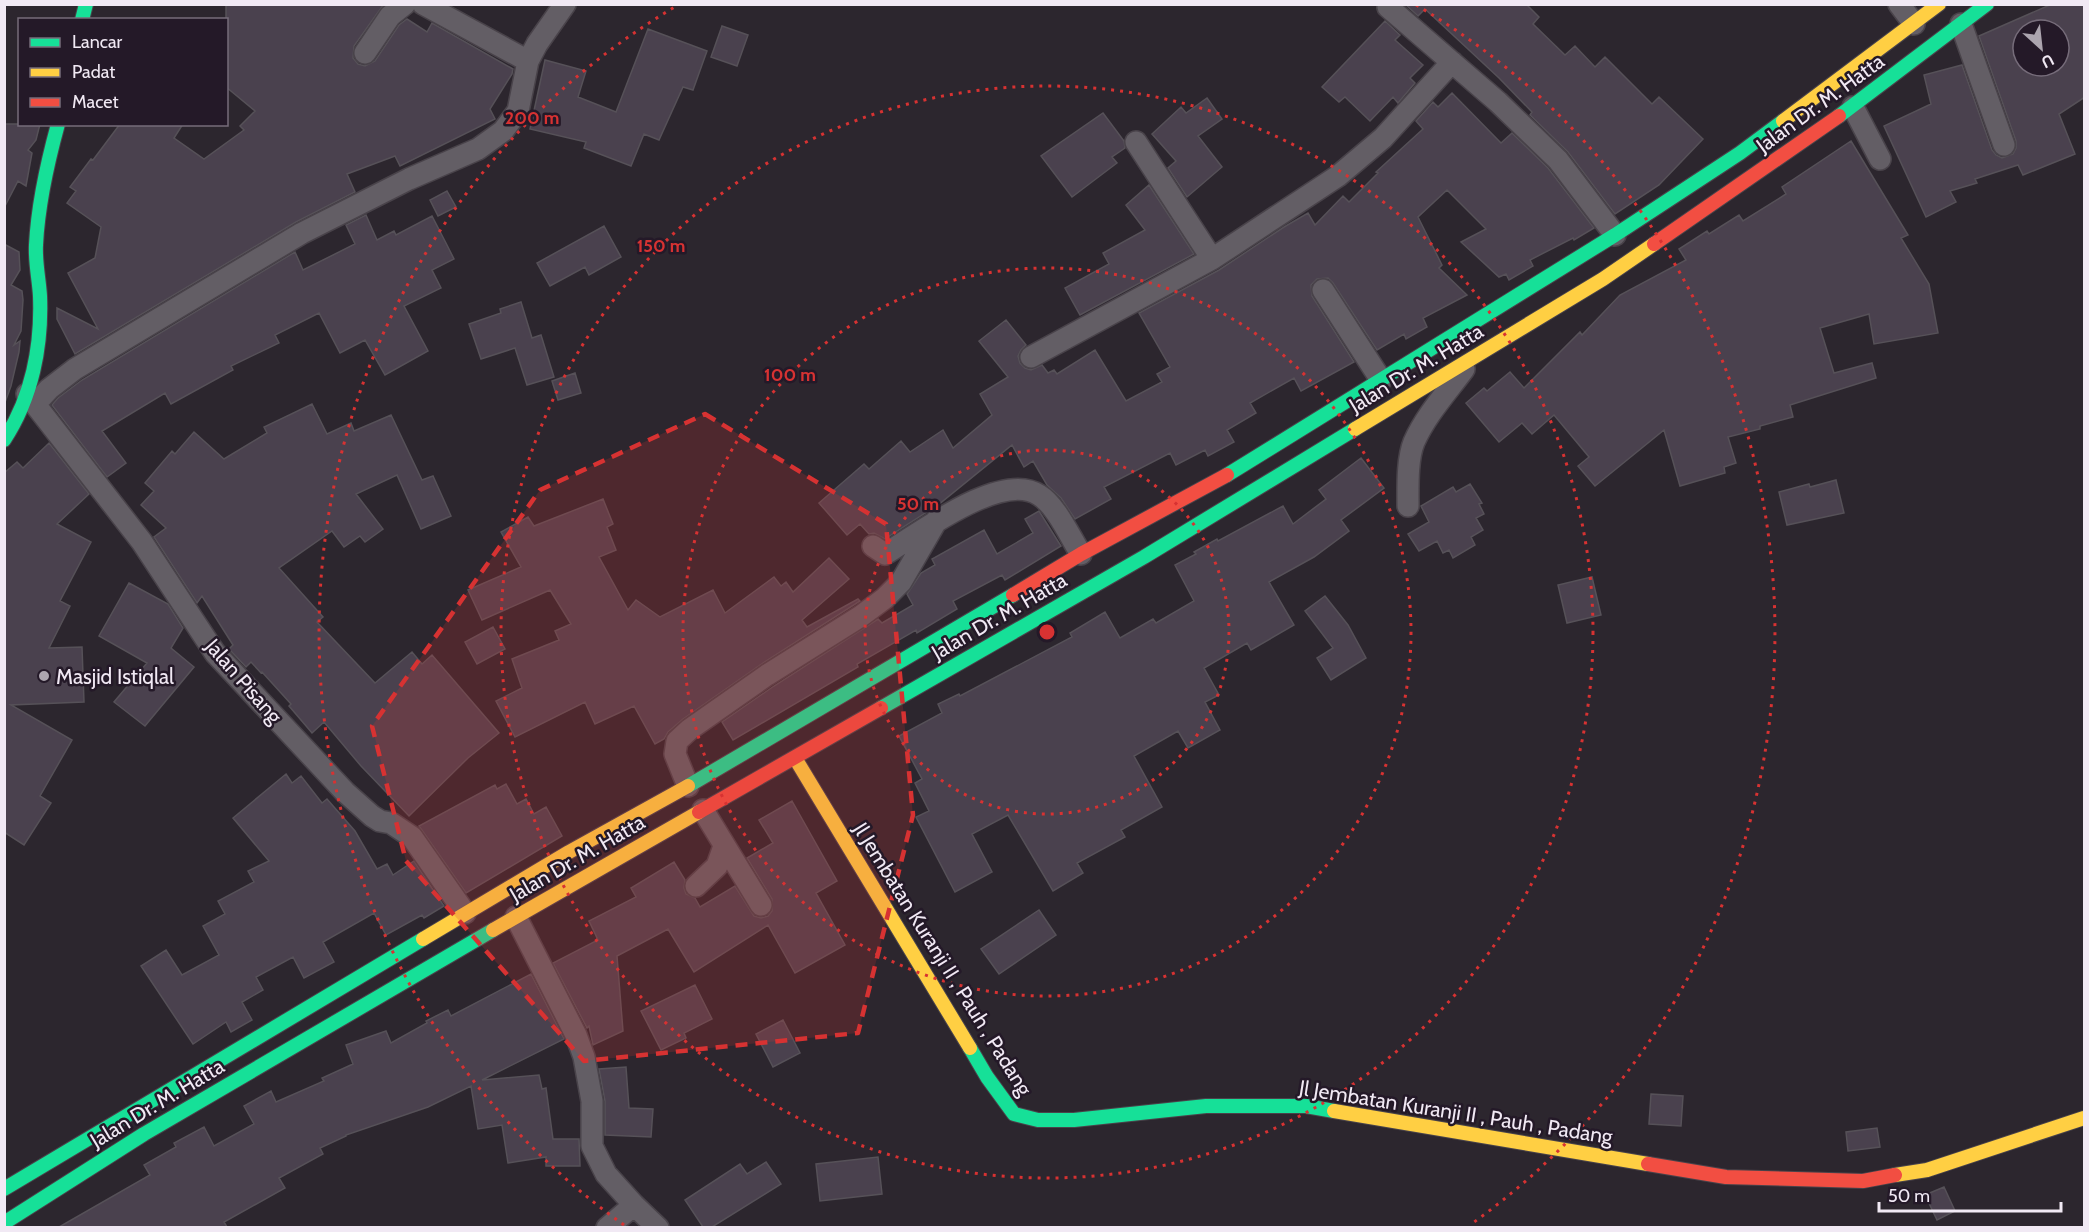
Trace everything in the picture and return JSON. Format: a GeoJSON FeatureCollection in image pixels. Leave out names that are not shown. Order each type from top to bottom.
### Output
{"type":"FeatureCollection","features":[{"type":"Feature","properties":{"kind":"main road","name":"Jalan Dr. M. Hatta"},"geometry":{"type":"LineString","coordinates":[[7,1217],[144,1134],[516,917],[1144,557],[1603,279],[1851,93],[1914,24],[1939,4]]}},
{"type":"Feature","properties":{"kind":"main road","name":"Jalan Dr. M. Hatta"},"geometry":{"type":"LineString","coordinates":[[4,1189],[569,852],[917,653],[1081,554],[1230,472],[1615,236],[1740,153],[1851,93],[1961,24],[1987,4]]}},
{"type":"Feature","properties":{"kind":"main road"},"geometry":{"type":"LineString","coordinates":[[4,440],[31,399],[40,300],[36,248],[40,205],[57,126]]}},
{"type":"Feature","properties":{"kind":"main road","name":"Jl Jembatan Kuranji II , Pauh , Padang"},"geometry":{"type":"LineString","coordinates":[[795,758],[987,1077],[1014,1114],[1038,1120],[1074,1120],[1206,1106],[1306,1106],[1726,1177],[1863,1180],[1927,1170],[2085,1118]]}},
{"type":"Feature","properties":{"kind":"street"},"geometry":{"type":"LineString","coordinates":[[365,53],[390,16],[405,4]]}},
{"type":"Feature","properties":{"kind":"street"},"geometry":{"type":"LineString","coordinates":[[423,4],[528,61]]}},
{"type":"Feature","properties":{"kind":"street"},"geometry":{"type":"LineString","coordinates":[[31,399],[49,389],[83,363],[302,233],[409,179],[478,148],[503,131],[518,111],[528,61],[537,44],[566,4]]}},
{"type":"Feature","properties":{"kind":"street"},"geometry":{"type":"LineString","coordinates":[[1899,4],[1914,24]]}},
{"type":"Feature","properties":{"kind":"street"},"geometry":{"type":"LineString","coordinates":[[1388,7],[1498,102],[1558,160],[1615,236]]}},
{"type":"Feature","properties":{"kind":"street"},"geometry":{"type":"LineString","coordinates":[[1961,24],[2004,145]]}},
{"type":"Feature","properties":{"kind":"street"},"geometry":{"type":"LineString","coordinates":[[1031,357],[1212,259],[1338,176],[1383,138],[1452,62]]}},
{"type":"Feature","properties":{"kind":"street"},"geometry":{"type":"LineString","coordinates":[[1851,93],[1880,159]]}},
{"type":"Feature","properties":{"kind":"street"},"geometry":{"type":"LineString","coordinates":[[1136,142],[1212,259]]}},
{"type":"Feature","properties":{"kind":"street"},"geometry":{"type":"LineString","coordinates":[[1323,290],[1381,380]]}},
{"type":"Feature","properties":{"kind":"street"},"geometry":{"type":"LineString","coordinates":[[1408,506],[1408,481],[1413,443],[1469,361]]}},
{"type":"Feature","properties":{"kind":"street","name":"Jalan Pisang"},"geometry":{"type":"LineString","coordinates":[[31,399],[142,542],[216,653],[345,792],[372,816],[380,821],[391,823],[412,837],[465,913]]}},
{"type":"Feature","properties":{"kind":"street"},"geometry":{"type":"LineString","coordinates":[[873,546],[885,554],[938,518],[969,503],[1013,490],[1028,490],[1039,495],[1051,507],[1081,554]]}},
{"type":"Feature","properties":{"kind":"street"},"geometry":{"type":"LineString","coordinates":[[688,786],[675,754],[677,741],[690,729],[768,675],[861,616],[885,598],[901,582],[938,518]]}},
{"type":"Feature","properties":{"kind":"street"},"geometry":{"type":"LineString","coordinates":[[702,810],[761,905]]}},
{"type":"Feature","properties":{"kind":"street"},"geometry":{"type":"LineString","coordinates":[[696,886],[717,866],[724,846]]}},
{"type":"Feature","properties":{"kind":"street"},"geometry":{"type":"LineString","coordinates":[[516,917],[576,1035],[584,1057],[592,1101],[592,1146],[606,1174],[658,1227]]}},
{"type":"Feature","properties":{"kind":"street"},"geometry":{"type":"LineString","coordinates":[[607,1227],[634,1205]]}},
{"type":"Feature","properties":{"kind":"highlighted area"},"geometry":{"type":"Polygon","coordinates":[[[705,414],[886,524],[913,815],[858,1033],[584,1061],[406,861],[372,726],[540,490],[705,414]]]}},
{"type":"Feature","properties":{"kind":"building"},"geometry":{"type":"Polygon","coordinates":[[[226,4],[384,4],[354,46],[353,58],[358,64],[365,66],[375,61],[399,25],[407,19],[427,32],[432,23],[513,69],[490,109],[495,119],[400,166],[395,156],[347,174],[355,192],[296,222],[75,354],[57,319],[57,308],[98,329],[68,273],[95,258],[101,227],[67,203],[76,191],[70,187],[118,126],[182,126],[174,138],[204,159],[244,130],[240,126],[255,111],[228,89],[228,18],[226,18],[226,4]]]}},
{"type":"Feature","properties":{"kind":"building"},"geometry":{"type":"Polygon","coordinates":[[[1405,4],[1526,4],[1539,17],[1533,24],[1565,55],[1575,46],[1595,67],[1605,57],[1652,104],[1659,97],[1703,139],[1659,185],[1615,214],[1568,152],[1530,115],[1532,112],[1499,78],[1425,9],[1418,16],[1405,4]]]}},
{"type":"Feature","properties":{"kind":"building"},"geometry":{"type":"Polygon","coordinates":[[[2052,4],[2085,4],[2085,97],[2059,114],[2075,154],[2023,175],[2018,165],[1975,179],[1977,183],[1950,191],[1956,202],[1926,217],[1884,126],[1931,104],[1924,75],[1962,65],[1992,150],[2002,158],[2013,154],[2016,141],[1979,36],[2011,22],[2011,78],[2071,78],[2071,18],[2020,18],[2052,4]]]}},
{"type":"Feature","properties":{"kind":"building"},"geometry":{"type":"Polygon","coordinates":[[[1385,21],[1400,35],[1395,40],[1423,65],[1410,78],[1415,83],[1398,103],[1393,97],[1370,121],[1345,97],[1339,102],[1322,87],[1385,21]]]}},
{"type":"Feature","properties":{"kind":"building"},"geometry":{"type":"Polygon","coordinates":[[[722,26],[748,35],[737,66],[711,57],[722,26]]]}},
{"type":"Feature","properties":{"kind":"building"},"geometry":{"type":"Polygon","coordinates":[[[648,29],[707,51],[693,90],[683,87],[659,140],[644,134],[631,166],[584,148],[586,142],[530,129],[545,60],[586,71],[578,97],[616,112],[648,29]]]}},
{"type":"Feature","properties":{"kind":"building"},"geometry":{"type":"Polygon","coordinates":[[[1452,93],[1501,143],[1512,133],[1548,168],[1594,228],[1530,260],[1533,266],[1509,280],[1506,274],[1499,277],[1461,242],[1486,229],[1447,190],[1418,217],[1442,265],[1439,268],[1467,295],[1423,318],[1427,327],[1406,339],[1404,334],[1377,350],[1333,283],[1328,278],[1317,279],[1311,285],[1312,296],[1354,362],[1301,391],[1294,378],[1250,403],[1256,413],[1227,430],[1234,442],[1208,456],[1205,450],[1176,465],[1170,453],[1104,487],[1111,499],[1075,519],[1061,498],[1047,485],[1033,461],[1024,467],[1012,445],[938,505],[931,507],[927,512],[885,539],[874,533],[869,534],[860,524],[847,535],[819,503],[864,464],[869,469],[901,441],[910,452],[943,430],[953,448],[992,415],[980,394],[1008,377],[979,341],[1006,320],[1026,345],[1018,356],[1025,368],[1031,370],[1042,365],[1048,373],[1054,370],[1057,374],[1095,350],[1126,401],[1162,382],[1157,374],[1170,367],[1139,313],[1219,270],[1308,213],[1315,225],[1343,196],[1349,202],[1378,173],[1376,172],[1423,129],[1416,121],[1433,102],[1438,107],[1452,93]]]}},
{"type":"Feature","properties":{"kind":"building"},"geometry":{"type":"Polygon","coordinates":[[[1207,98],[1222,119],[1198,136],[1222,167],[1187,197],[1168,168],[1176,161],[1152,134],[1181,107],[1186,113],[1207,98]]]}},
{"type":"Feature","properties":{"kind":"building"},"geometry":{"type":"Polygon","coordinates":[[[1103,113],[1124,141],[1125,148],[1112,157],[1117,163],[1072,197],[1041,156],[1103,113]]]}},
{"type":"Feature","properties":{"kind":"building"},"geometry":{"type":"Polygon","coordinates":[[[4,124],[40,126],[36,140],[28,150],[32,153],[26,186],[18,181],[4,208],[4,124]]]}},
{"type":"Feature","properties":{"kind":"building"},"geometry":{"type":"Polygon","coordinates":[[[1851,141],[1908,235],[1901,238],[1929,284],[1938,333],[1874,344],[1869,314],[1820,328],[1834,373],[1872,363],[1876,378],[1790,405],[1793,417],[1728,437],[1736,463],[1724,467],[1725,473],[1680,486],[1664,430],[1595,486],[1578,466],[1589,457],[1554,415],[1532,434],[1522,423],[1499,442],[1466,403],[1484,388],[1487,391],[1510,372],[1524,388],[1580,332],[1582,335],[1620,295],[1686,260],[1679,249],[1707,231],[1709,234],[1739,215],[1743,221],[1786,194],[1782,187],[1851,141]]]}},
{"type":"Feature","properties":{"kind":"building"},"geometry":{"type":"Polygon","coordinates":[[[1149,185],[1194,254],[1080,315],[1065,288],[1109,264],[1103,253],[1145,230],[1126,205],[1149,185]]]}},
{"type":"Feature","properties":{"kind":"building"},"geometry":{"type":"Polygon","coordinates":[[[447,191],[456,207],[438,216],[430,200],[447,191]]]}},
{"type":"Feature","properties":{"kind":"building"},"geometry":{"type":"Polygon","coordinates":[[[366,215],[377,240],[394,231],[396,235],[432,216],[454,259],[432,270],[441,288],[404,306],[428,351],[385,375],[365,340],[340,353],[319,313],[275,335],[279,343],[231,366],[233,370],[171,404],[165,393],[102,431],[126,463],[107,477],[52,405],[58,398],[82,380],[295,252],[303,270],[355,244],[346,225],[366,215]]]}},
{"type":"Feature","properties":{"kind":"building"},"geometry":{"type":"Polygon","coordinates":[[[604,226],[621,257],[589,275],[585,267],[550,286],[537,263],[604,226]]]}},
{"type":"Feature","properties":{"kind":"building"},"geometry":{"type":"Polygon","coordinates":[[[4,244],[19,252],[20,270],[11,285],[22,291],[23,300],[21,331],[14,345],[20,341],[19,352],[4,405],[4,244]]]}},
{"type":"Feature","properties":{"kind":"building"},"geometry":{"type":"Polygon","coordinates":[[[521,302],[532,338],[541,335],[554,377],[527,385],[515,348],[481,359],[469,324],[501,313],[500,309],[521,302]]]}},
{"type":"Feature","properties":{"kind":"building"},"geometry":{"type":"Polygon","coordinates":[[[575,373],[581,393],[558,400],[552,381],[575,373]]]}},
{"type":"Feature","properties":{"kind":"building"},"geometry":{"type":"Polygon","coordinates":[[[312,404],[327,434],[351,423],[354,431],[391,415],[422,480],[433,476],[451,516],[421,529],[397,475],[356,494],[383,529],[365,542],[360,536],[344,547],[332,531],[279,568],[323,617],[317,622],[375,683],[412,652],[422,664],[432,655],[499,733],[468,758],[409,816],[361,766],[324,722],[312,733],[289,706],[291,704],[262,672],[251,662],[246,667],[229,649],[233,645],[202,596],[197,603],[154,537],[166,528],[141,505],[154,491],[145,483],[172,451],[175,454],[194,432],[224,459],[267,433],[264,427],[312,404]]]}},
{"type":"Feature","properties":{"kind":"building"},"geometry":{"type":"Polygon","coordinates":[[[49,443],[89,494],[57,524],[91,542],[60,601],[70,606],[49,648],[82,647],[84,702],[11,705],[72,740],[40,796],[51,803],[24,845],[4,832],[4,473],[17,462],[23,468],[49,443]]]}},
{"type":"Feature","properties":{"kind":"building"},"geometry":{"type":"Polygon","coordinates":[[[1361,458],[1384,488],[1341,520],[1349,531],[1314,557],[1269,582],[1294,625],[1251,650],[1247,643],[1204,668],[1219,695],[1205,702],[1220,730],[1188,748],[1178,731],[1134,756],[1162,807],[1121,830],[1125,837],[1077,863],[1083,873],[1053,891],[1008,815],[972,834],[992,872],[955,892],[916,817],[929,811],[915,783],[922,779],[899,736],[942,713],[938,704],[959,694],[960,696],[1072,637],[1070,633],[1105,612],[1120,638],[1153,619],[1156,623],[1194,601],[1175,565],[1217,539],[1218,541],[1283,506],[1293,524],[1326,499],[1319,490],[1361,458]]]}},
{"type":"Feature","properties":{"kind":"building"},"geometry":{"type":"Polygon","coordinates":[[[1836,480],[1844,513],[1787,525],[1779,492],[1836,480]]]}},
{"type":"Feature","properties":{"kind":"building"},"geometry":{"type":"Polygon","coordinates":[[[1470,484],[1482,503],[1479,504],[1484,514],[1476,518],[1483,530],[1471,537],[1475,545],[1453,558],[1449,550],[1443,553],[1437,541],[1419,551],[1408,534],[1429,522],[1421,506],[1453,487],[1456,492],[1470,484]]]}},
{"type":"Feature","properties":{"kind":"building"},"geometry":{"type":"Polygon","coordinates":[[[603,499],[613,524],[607,527],[616,550],[599,557],[628,610],[636,600],[660,617],[713,590],[725,613],[774,577],[781,586],[786,582],[793,592],[829,558],[849,579],[802,620],[807,627],[858,599],[860,601],[760,665],[683,719],[668,732],[664,739],[655,744],[634,706],[595,724],[585,702],[515,737],[496,701],[522,688],[512,659],[559,640],[555,631],[571,624],[550,590],[482,620],[468,590],[521,567],[501,532],[528,517],[534,526],[603,499]]]}},
{"type":"Feature","properties":{"kind":"building"},"geometry":{"type":"Polygon","coordinates":[[[1039,511],[1061,546],[1005,580],[1002,575],[953,601],[957,609],[857,664],[858,667],[733,740],[722,722],[878,619],[882,623],[913,605],[907,594],[921,573],[935,565],[932,559],[984,530],[997,554],[1033,533],[1025,519],[1039,511]]]}},
{"type":"Feature","properties":{"kind":"building"},"geometry":{"type":"Polygon","coordinates":[[[1592,577],[1601,615],[1567,623],[1558,585],[1592,577]]]}},
{"type":"Feature","properties":{"kind":"building"},"geometry":{"type":"Polygon","coordinates":[[[129,583],[168,604],[183,628],[171,648],[194,667],[145,726],[114,702],[147,663],[99,636],[129,583]]]}},
{"type":"Feature","properties":{"kind":"building"},"geometry":{"type":"Polygon","coordinates":[[[1325,596],[1348,625],[1366,658],[1331,680],[1317,658],[1333,648],[1305,611],[1325,596]]]}},
{"type":"Feature","properties":{"kind":"building"},"geometry":{"type":"Polygon","coordinates":[[[493,627],[505,649],[477,664],[465,642],[493,627]]]}},
{"type":"Feature","properties":{"kind":"building"},"geometry":{"type":"Polygon","coordinates":[[[286,774],[292,783],[301,776],[322,803],[327,799],[355,831],[377,869],[387,864],[393,875],[414,861],[444,906],[386,935],[374,913],[323,942],[334,962],[304,978],[293,957],[256,977],[263,990],[242,1002],[252,1020],[231,1032],[226,1022],[193,1044],[141,966],[166,950],[182,975],[219,955],[203,926],[225,914],[218,901],[254,882],[248,871],[269,861],[233,818],[286,774]]]}},
{"type":"Feature","properties":{"kind":"building"},"geometry":{"type":"Polygon","coordinates":[[[506,784],[517,804],[526,799],[534,814],[546,807],[562,836],[466,893],[419,826],[495,785],[497,789],[506,784]]]}},
{"type":"Feature","properties":{"kind":"building"},"geometry":{"type":"Polygon","coordinates":[[[792,801],[837,881],[816,893],[845,945],[795,973],[768,925],[694,972],[668,929],[617,956],[623,1031],[593,1045],[589,1026],[587,1028],[553,963],[598,940],[589,921],[636,897],[631,888],[674,862],[685,880],[686,894],[695,898],[700,907],[735,886],[754,916],[761,918],[768,916],[772,911],[772,899],[747,858],[773,843],[759,820],[792,801]]]}},
{"type":"Feature","properties":{"kind":"building"},"geometry":{"type":"Polygon","coordinates":[[[1039,910],[1056,935],[999,974],[981,949],[1039,910]]]}},
{"type":"Feature","properties":{"kind":"building"},"geometry":{"type":"Polygon","coordinates":[[[531,974],[564,1039],[482,1080],[539,1075],[542,1089],[546,1088],[553,1139],[579,1139],[580,1166],[546,1166],[546,1157],[508,1163],[502,1125],[478,1129],[471,1086],[428,1107],[346,1135],[320,1148],[323,1154],[279,1178],[285,1188],[224,1222],[227,1227],[59,1227],[150,1175],[144,1165],[176,1147],[174,1143],[204,1127],[214,1146],[254,1124],[244,1106],[271,1091],[276,1102],[324,1081],[322,1078],[353,1064],[346,1045],[386,1031],[391,1043],[448,1010],[451,1016],[531,974]]]}},
{"type":"Feature","properties":{"kind":"building"},"geometry":{"type":"Polygon","coordinates":[[[695,985],[712,1019],[684,1033],[686,1038],[661,1050],[641,1011],[695,985]]]}},
{"type":"Feature","properties":{"kind":"building"},"geometry":{"type":"Polygon","coordinates":[[[783,1020],[800,1053],[773,1067],[756,1034],[783,1020]]]}},
{"type":"Feature","properties":{"kind":"building"},"geometry":{"type":"Polygon","coordinates":[[[626,1067],[629,1108],[653,1109],[651,1137],[605,1135],[605,1101],[599,1069],[626,1067]]]}},
{"type":"Feature","properties":{"kind":"building"},"geometry":{"type":"Polygon","coordinates":[[[1651,1094],[1683,1096],[1681,1126],[1649,1124],[1651,1094]]]}},
{"type":"Feature","properties":{"kind":"building"},"geometry":{"type":"Polygon","coordinates":[[[1877,1128],[1880,1147],[1848,1151],[1846,1132],[1877,1128]]]}},
{"type":"Feature","properties":{"kind":"building"},"geometry":{"type":"Polygon","coordinates":[[[878,1157],[882,1194],[820,1201],[816,1164],[878,1157]]]}},
{"type":"Feature","properties":{"kind":"building"},"geometry":{"type":"Polygon","coordinates":[[[766,1162],[781,1184],[712,1227],[703,1227],[685,1200],[740,1164],[747,1174],[766,1162]]]}},
{"type":"Feature","properties":{"kind":"building"},"geometry":{"type":"Polygon","coordinates":[[[1944,1187],[1955,1211],[1937,1220],[1925,1195],[1944,1187]]]}},
{"type":"Feature","properties":{"kind":"traffic: fast"},"geometry":{"type":"LineString","coordinates":[[82,18],[86,4]]}},
{"type":"Feature","properties":{"kind":"traffic: fast"},"geometry":{"type":"LineString","coordinates":[[1839,116],[1987,4]]}},
{"type":"Feature","properties":{"kind":"traffic: fast"},"geometry":{"type":"LineString","coordinates":[[1227,475],[1615,235],[1740,153],[1783,121]]}},
{"type":"Feature","properties":{"kind":"traffic: fast"},"geometry":{"type":"LineString","coordinates":[[4,440],[22,407],[37,352],[40,315],[36,258],[37,230],[44,184],[57,126]]}},
{"type":"Feature","properties":{"kind":"traffic: fast"},"geometry":{"type":"LineString","coordinates":[[881,708],[1144,557],[1355,429]]}},
{"type":"Feature","properties":{"kind":"traffic: fast"},"geometry":{"type":"LineString","coordinates":[[688,786],[1013,595]]}},
{"type":"Feature","properties":{"kind":"traffic: fast"},"geometry":{"type":"LineString","coordinates":[[4,1223],[144,1134],[493,930]]}},
{"type":"Feature","properties":{"kind":"traffic: fast"},"geometry":{"type":"LineString","coordinates":[[4,1189],[423,939]]}},
{"type":"Feature","properties":{"kind":"traffic: fast"},"geometry":{"type":"LineString","coordinates":[[970,1048],[987,1077],[1014,1114],[1038,1120],[1074,1120],[1206,1106],[1306,1106],[1334,1111]]}},
{"type":"Feature","properties":{"kind":"traffic: slow"},"geometry":{"type":"LineString","coordinates":[[1783,121],[1939,4]]}},
{"type":"Feature","properties":{"kind":"traffic: slow"},"geometry":{"type":"LineString","coordinates":[[1355,429],[1603,279],[1654,244]]}},
{"type":"Feature","properties":{"kind":"traffic: slow"},"geometry":{"type":"LineString","coordinates":[[795,758],[970,1048]]}},
{"type":"Feature","properties":{"kind":"traffic: slow"},"geometry":{"type":"LineString","coordinates":[[423,939],[569,852],[688,786]]}},
{"type":"Feature","properties":{"kind":"traffic: slow"},"geometry":{"type":"LineString","coordinates":[[493,930],[699,812]]}},
{"type":"Feature","properties":{"kind":"traffic: slow"},"geometry":{"type":"LineString","coordinates":[[1334,1111],[1648,1164]]}},
{"type":"Feature","properties":{"kind":"traffic: slow"},"geometry":{"type":"LineString","coordinates":[[1895,1175],[1927,1170],[2084,1118]]}},
{"type":"Feature","properties":{"kind":"traffic: jam"},"geometry":{"type":"LineString","coordinates":[[1654,244],[1839,116]]}},
{"type":"Feature","properties":{"kind":"traffic: jam"},"geometry":{"type":"LineString","coordinates":[[1013,595],[1081,554],[1227,475]]}},
{"type":"Feature","properties":{"kind":"traffic: jam"},"geometry":{"type":"LineString","coordinates":[[699,812],[881,708]]}},
{"type":"Feature","properties":{"kind":"traffic: jam"},"geometry":{"type":"LineString","coordinates":[[1648,1164],[1726,1177],[1863,1181],[1895,1175]]}},
{"type":"Feature","properties":{"kind":"place","name":"Masjid Istiqlal"},"geometry":{"type":"Point","coordinates":[44,676]}}]}
